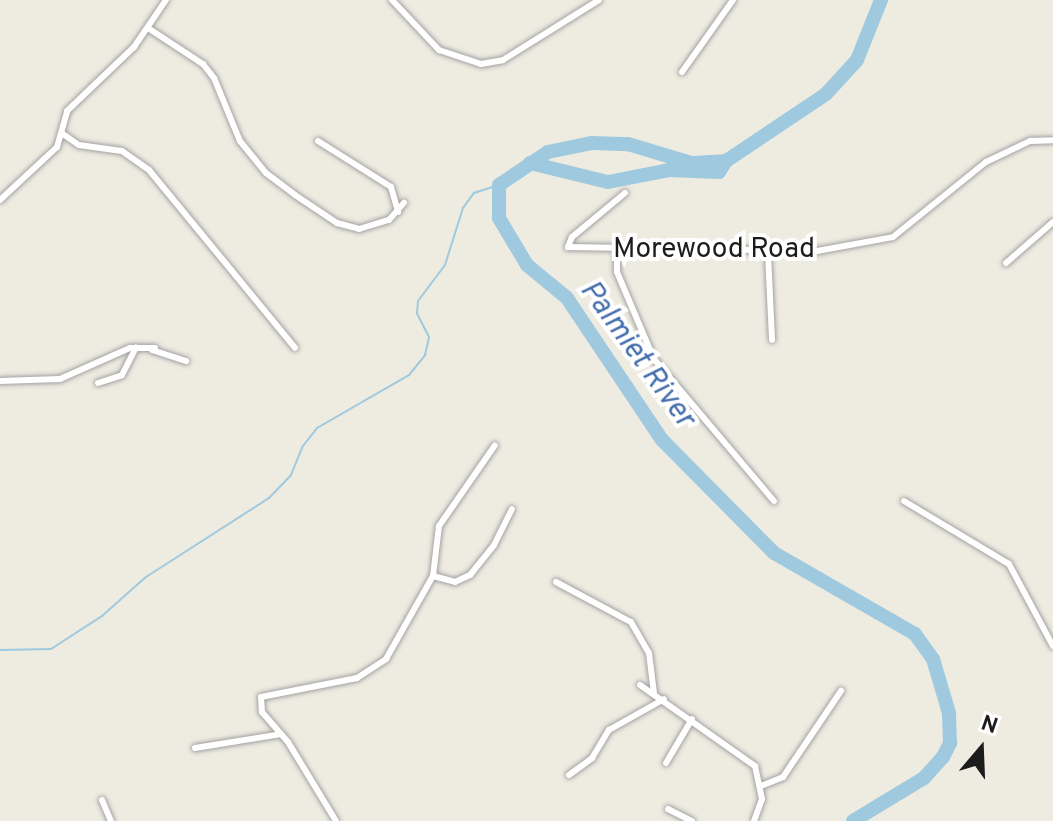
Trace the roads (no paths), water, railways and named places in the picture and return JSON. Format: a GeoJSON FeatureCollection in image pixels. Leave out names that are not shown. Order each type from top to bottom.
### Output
{"type":"FeatureCollection","features":[{"type":"Feature","properties":{"kind":"street"},"geometry":{"type":"LineString","coordinates":[[0,200],[54,151],[63,134],[67,111],[107,75],[148,28],[166,0]]}},
{"type":"Feature","properties":{"kind":"street"},"geometry":{"type":"LineString","coordinates":[[392,0],[439,50],[481,64],[503,60],[599,0]]}},
{"type":"Feature","properties":{"kind":"street"},"geometry":{"type":"LineString","coordinates":[[682,72],[733,0]]}},
{"type":"Feature","properties":{"kind":"street"},"geometry":{"type":"LineString","coordinates":[[148,28],[209,71],[240,141],[274,180],[351,228],[374,227],[398,212],[404,203]]}},
{"type":"Feature","properties":{"kind":"street"},"geometry":{"type":"LineString","coordinates":[[63,134],[79,145],[122,151],[149,170],[295,348]]}},
{"type":"Feature","properties":{"kind":"street","name":"Morewood Road"},"geometry":{"type":"LineString","coordinates":[[625,193],[567,244],[576,251],[617,252],[768,254],[831,250],[893,237],[986,162],[1030,141],[1053,140]]}},
{"type":"Feature","properties":{"kind":"street"},"geometry":{"type":"LineString","coordinates":[[318,141],[391,187],[398,212]]}},
{"type":"Feature","properties":{"kind":"street"},"geometry":{"type":"LineString","coordinates":[[1006,263],[1053,222]]}},
{"type":"Feature","properties":{"kind":"street"},"geometry":{"type":"LineString","coordinates":[[617,252],[617,272],[654,359],[774,501]]}},
{"type":"Feature","properties":{"kind":"street"},"geometry":{"type":"LineString","coordinates":[[768,254],[772,340]]}},
{"type":"Feature","properties":{"kind":"street"},"geometry":{"type":"LineString","coordinates":[[98,383],[122,375],[136,347]]}},
{"type":"Feature","properties":{"kind":"street"},"geometry":{"type":"LineString","coordinates":[[0,381],[60,379],[136,347],[152,348],[186,361]]}},
{"type":"Feature","properties":{"kind":"street"},"geometry":{"type":"LineString","coordinates":[[336,821],[281,734],[262,712],[261,697],[348,681],[375,669],[409,625],[433,576],[439,526],[495,445]]}},
{"type":"Feature","properties":{"kind":"street"},"geometry":{"type":"LineString","coordinates":[[904,501],[1009,564],[1053,646]]}},
{"type":"Feature","properties":{"kind":"street"},"geometry":{"type":"LineString","coordinates":[[433,576],[464,580],[494,545],[512,509]]}},
{"type":"Feature","properties":{"kind":"street"},"geometry":{"type":"LineString","coordinates":[[556,582],[631,622],[649,653],[654,693]]}},
{"type":"Feature","properties":{"kind":"street"},"geometry":{"type":"LineString","coordinates":[[640,685],[745,756],[761,786],[754,821]]}},
{"type":"Feature","properties":{"kind":"street"},"geometry":{"type":"LineString","coordinates":[[761,786],[783,777],[841,691]]}},
{"type":"Feature","properties":{"kind":"street"},"geometry":{"type":"LineString","coordinates":[[569,775],[592,758],[609,730],[664,699]]}},
{"type":"Feature","properties":{"kind":"street"},"geometry":{"type":"LineString","coordinates":[[666,763],[692,719]]}},
{"type":"Feature","properties":{"kind":"street"},"geometry":{"type":"LineString","coordinates":[[195,748],[281,734]]}},
{"type":"Feature","properties":{"kind":"street"},"geometry":{"type":"LineString","coordinates":[[102,800],[111,821]]}},
{"type":"Feature","properties":{"kind":"street"},"geometry":{"type":"LineString","coordinates":[[668,809],[692,821]]}},
{"type":"Feature","properties":{"kind":"waterway","name":"Palmiet River"},"geometry":{"type":"LineString","coordinates":[[853,821],[924,778],[943,757],[950,743],[949,713],[933,659],[915,634],[774,553],[662,440],[567,298],[527,265],[499,218],[499,185],[548,152],[592,143],[628,144],[691,163],[726,161],[826,94],[857,60],[881,0]]}},
{"type":"Feature","properties":{"kind":"waterway"},"geometry":{"type":"LineString","coordinates":[[530,163],[608,182],[669,170],[719,172],[726,161]]}},
{"type":"Feature","properties":{"kind":"waterway"},"geometry":{"type":"LineString","coordinates":[[0,650],[51,649],[102,616],[146,577],[269,498],[291,475],[303,446],[317,428],[409,375],[425,355],[429,337],[417,313],[418,301],[445,265],[463,208],[474,193],[499,185]]}}]}
